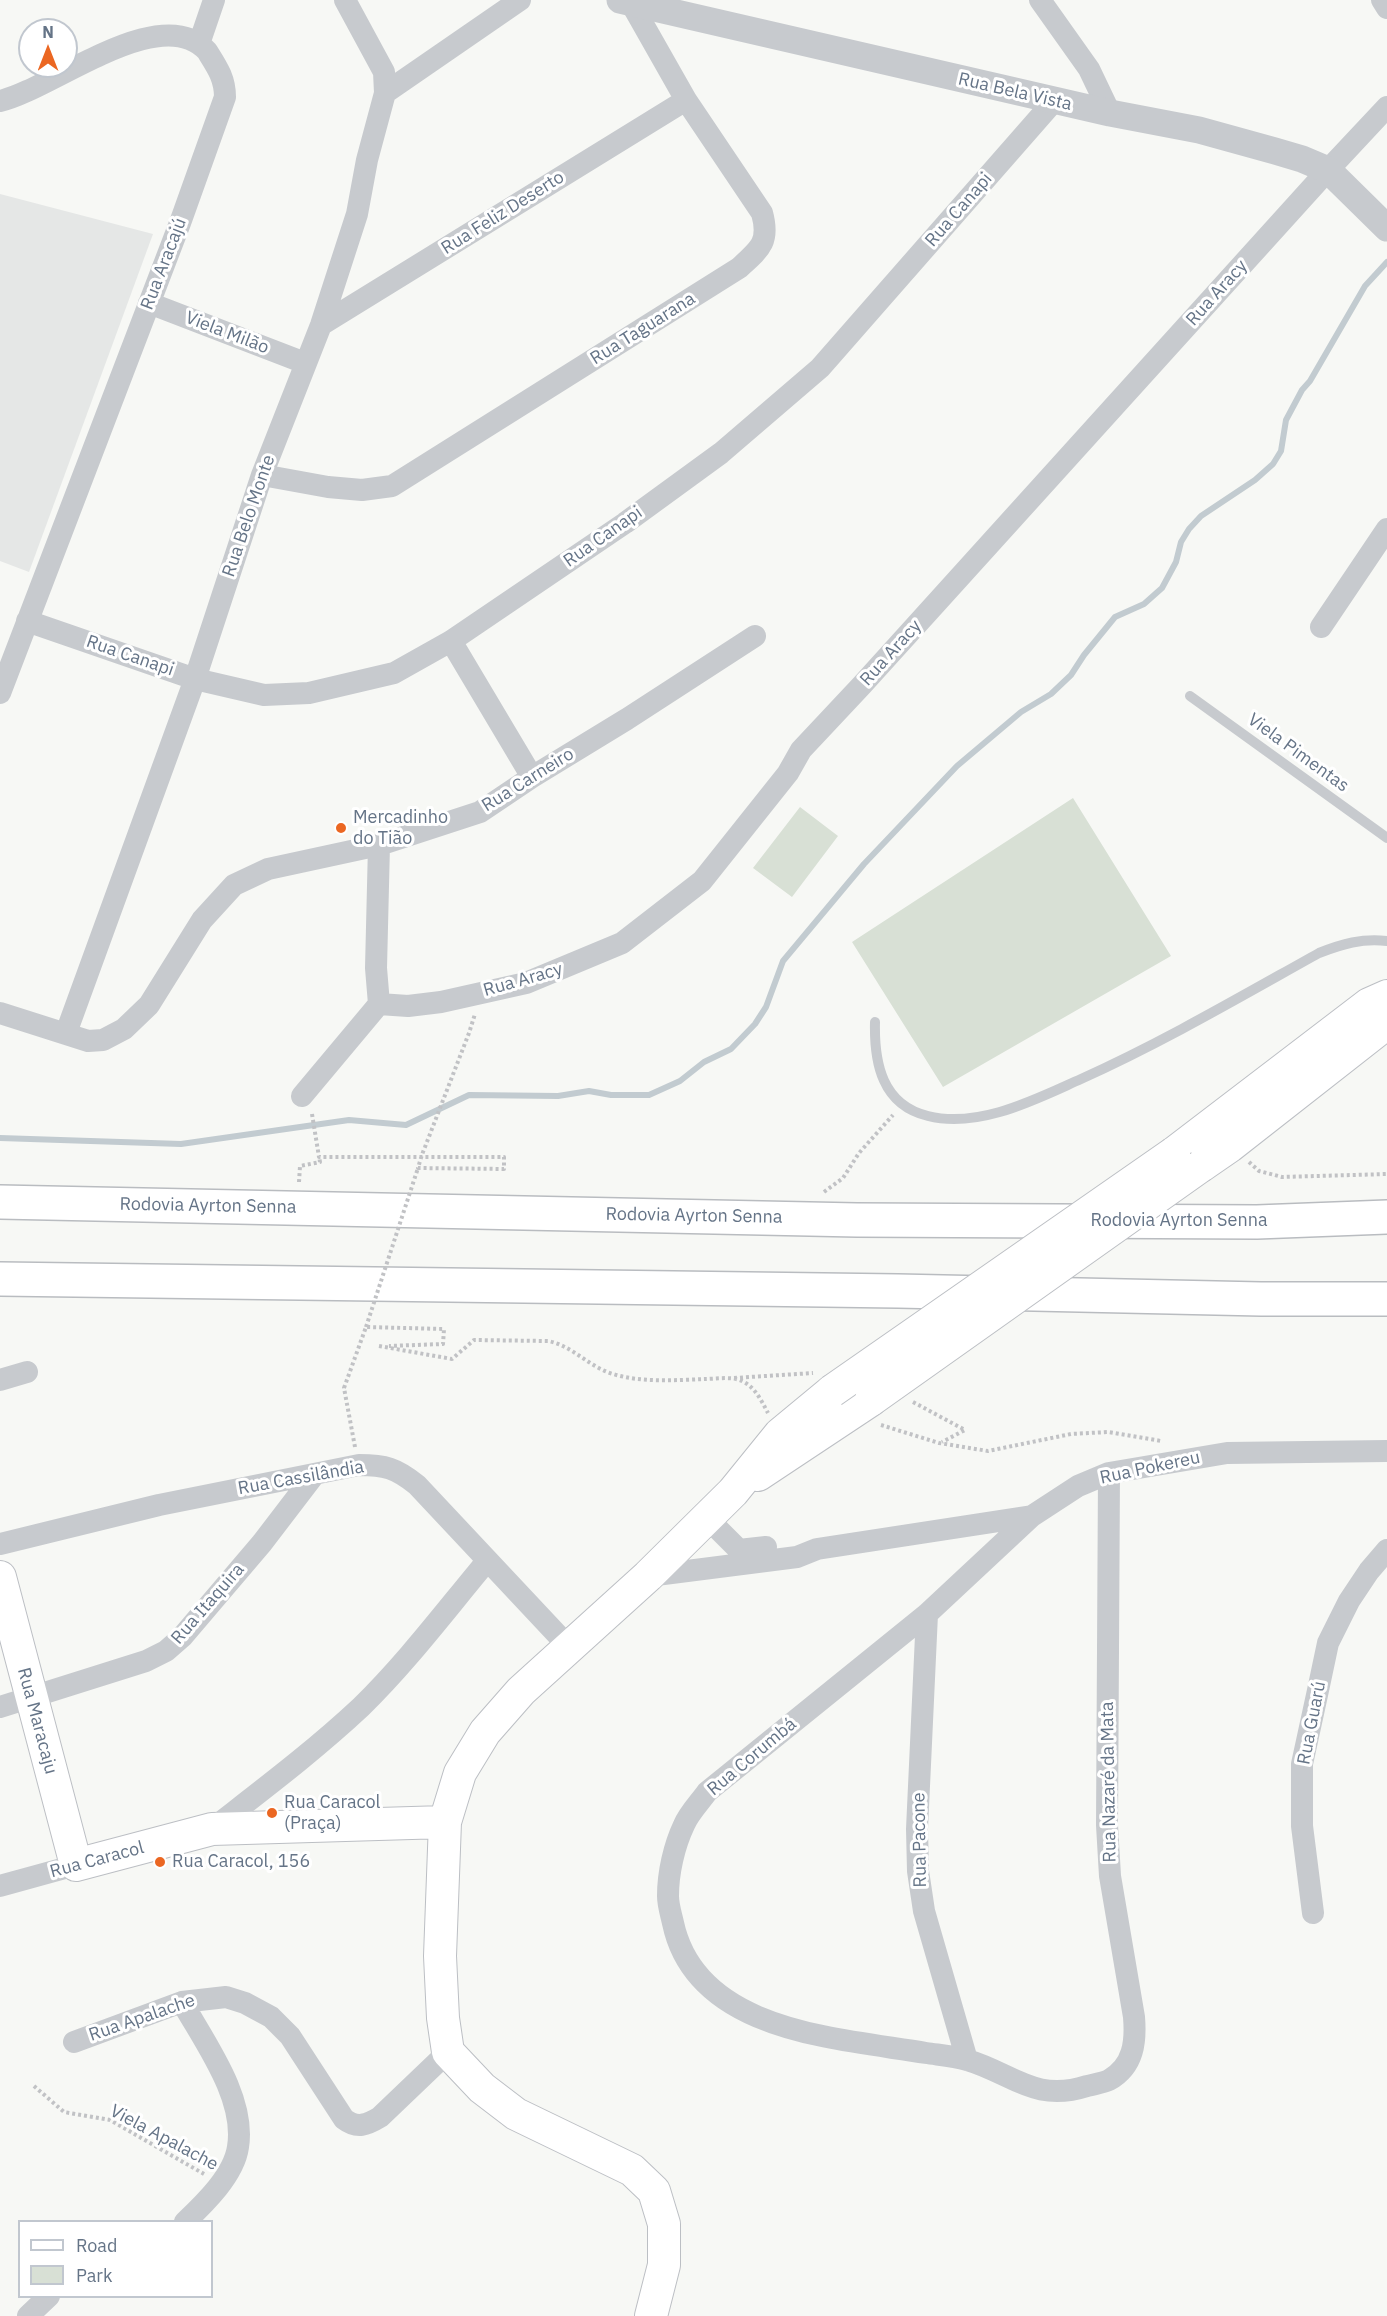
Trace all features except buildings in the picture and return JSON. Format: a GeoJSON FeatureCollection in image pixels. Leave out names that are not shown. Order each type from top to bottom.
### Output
{"type":"FeatureCollection","features":[{"type":"Feature","properties":{"kind":"highway","name":"Rodovia Ayrton Senna"},"geometry":{"type":"LineString","coordinates":[[0,1202],[869,1220],[1257,1222],[1387,1217]]}},
{"type":"Feature","properties":{"kind":"highway"},"geometry":{"type":"LineString","coordinates":[[0,1279],[898,1291],[1249,1299],[1387,1299]]}},
{"type":"Feature","properties":{"kind":"main road"},"geometry":{"type":"LineString","coordinates":[[733,1492],[780,1434],[842,1395],[1188,1160],[1370,1004],[1387,996]]}},
{"type":"Feature","properties":{"kind":"main road"},"geometry":{"type":"LineString","coordinates":[[1188,1160],[1230,1146],[1387,1023]]}},
{"type":"Feature","properties":{"kind":"main road"},"geometry":{"type":"LineString","coordinates":[[651,2316],[664,2265],[664,2224],[654,2191],[632,2170],[516,2114],[482,2088],[448,2052],[443,2018],[440,1956],[445,1822],[460,1773],[485,1732],[521,1691],[568,1646],[648,1576],[733,1492],[842,1395]]}},
{"type":"Feature","properties":{"kind":"main road","name":"Rua Maracaju"},"geometry":{"type":"LineString","coordinates":[[0,1577],[76,1865]]}},
{"type":"Feature","properties":{"kind":"main road","name":"Rua Caracol"},"geometry":{"type":"LineString","coordinates":[[76,1865],[212,1829],[445,1822]]}},
{"type":"Feature","properties":{"kind":"street"},"geometry":{"type":"LineString","coordinates":[[0,100],[105,46],[141,33],[166,29],[186,32],[200,41],[214,0]]}},
{"type":"Feature","properties":{"kind":"street","name":"Rua Belo Monte"},"geometry":{"type":"LineString","coordinates":[[66,1033],[195,679],[262,475],[321,326],[357,214],[367,160],[385,93],[384,72],[345,0]]}},
{"type":"Feature","properties":{"kind":"street"},"geometry":{"type":"LineString","coordinates":[[385,93],[520,0]]}},
{"type":"Feature","properties":{"kind":"street"},"geometry":{"type":"LineString","coordinates":[[1040,0],[1089,69],[1110,113]]}},
{"type":"Feature","properties":{"kind":"street"},"geometry":{"type":"LineString","coordinates":[[1382,0],[1387,8]]}},
{"type":"Feature","properties":{"kind":"street","name":"Rua Bela Vista"},"geometry":{"type":"LineString","coordinates":[[625,1],[1054,101],[1199,130],[1302,159],[1328,170],[1387,228]]}},
{"type":"Feature","properties":{"kind":"street","name":"Rua Taguarana"},"geometry":{"type":"LineString","coordinates":[[262,475],[328,487],[362,490],[392,486],[739,268],[760,249],[767,230],[762,213],[686,100],[625,1]]}},
{"type":"Feature","properties":{"kind":"street","name":"Rua Aracajú"},"geometry":{"type":"LineString","coordinates":[[0,693],[225,97],[223,76],[200,41]]}},
{"type":"Feature","properties":{"kind":"street","name":"Rua Feliz Deserto"},"geometry":{"type":"LineString","coordinates":[[321,326],[686,100]]}},
{"type":"Feature","properties":{"kind":"street","name":"Rua Canapi"},"geometry":{"type":"LineString","coordinates":[[27,621],[195,679],[264,695],[309,693],[394,672],[451,641],[625,523],[721,453],[820,368],[1054,101]]}},
{"type":"Feature","properties":{"kind":"street","name":"Rua Aracy"},"geometry":{"type":"LineString","coordinates":[[379,1004],[408,1006],[441,1002],[526,983],[622,943],[702,881],[788,773],[801,750],[1387,107]]}},
{"type":"Feature","properties":{"kind":"street","name":"Viela Milão"},"geometry":{"type":"LineString","coordinates":[[149,303],[305,363]]}},
{"type":"Feature","properties":{"kind":"street"},"geometry":{"type":"LineString","coordinates":[[1321,627],[1387,529]]}},
{"type":"Feature","properties":{"kind":"street","name":"Rua Carneiro"},"geometry":{"type":"LineString","coordinates":[[0,1013],[88,1041],[103,1040],[124,1029],[149,1005],[202,920],[234,885],[268,869],[379,845],[480,812],[755,636]]}},
{"type":"Feature","properties":{"kind":"street"},"geometry":{"type":"LineString","coordinates":[[451,641],[532,777]]}},
{"type":"Feature","properties":{"kind":"street"},"geometry":{"type":"LineString","coordinates":[[307,1103],[379,1004],[376,968],[379,845]]}},
{"type":"Feature","properties":{"kind":"street"},"geometry":{"type":"LineString","coordinates":[[0,1380],[27,1372]]}},
{"type":"Feature","properties":{"kind":"street","name":"Rua Pokereu"},"geometry":{"type":"LineString","coordinates":[[648,1576],[797,1557],[818,1549],[1032,1516],[1078,1486],[1109,1473],[1227,1453],[1387,1451]]}},
{"type":"Feature","properties":{"kind":"street","name":"Rua Cassilândia"},"geometry":{"type":"LineString","coordinates":[[0,1544],[159,1505],[359,1465],[385,1466],[404,1474],[417,1485],[568,1646]]}},
{"type":"Feature","properties":{"kind":"street","name":"Rua Nazaré da Mata"},"geometry":{"type":"LineString","coordinates":[[1109,1473],[1107,1825],[1110,1876],[1136,2038],[1132,2054],[1124,2068],[1109,2080]]}},
{"type":"Feature","properties":{"kind":"street","name":"Rua Itaquira"},"geometry":{"type":"LineString","coordinates":[[0,1707],[146,1661],[166,1651],[182,1637],[262,1543],[314,1475]]}},
{"type":"Feature","properties":{"kind":"street","name":"Rua Corumbá"},"geometry":{"type":"LineString","coordinates":[[1032,1516],[927,1614],[707,1792],[684,1825],[672,1863],[668,1898],[675,1933],[693,1971],[722,2000],[770,2023],[843,2039],[967,2060],[1018,2083],[1041,2090],[1059,2092],[1080,2089],[1109,2080]]}},
{"type":"Feature","properties":{"kind":"street","name":"Rua Pokereu"},"geometry":{"type":"LineString","coordinates":[[707,1518],[739,1550],[795,1544],[818,1549]]}},
{"type":"Feature","properties":{"kind":"street","name":"Rua Guarú"},"geometry":{"type":"LineString","coordinates":[[1313,1913],[1302,1826],[1302,1764],[1328,1643],[1349,1601],[1369,1571],[1387,1550]]}},
{"type":"Feature","properties":{"kind":"street"},"geometry":{"type":"LineString","coordinates":[[212,1829],[305,1756],[361,1706],[487,1561]]}},
{"type":"Feature","properties":{"kind":"street","name":"Rua Pacone"},"geometry":{"type":"LineString","coordinates":[[927,1614],[917,1829],[918,1871],[924,1911],[967,2060]]}},
{"type":"Feature","properties":{"kind":"street","name":"Rua Caracol"},"geometry":{"type":"LineString","coordinates":[[0,1886],[76,1865]]}},
{"type":"Feature","properties":{"kind":"street","name":"Rua Apalache"},"geometry":{"type":"LineString","coordinates":[[74,2042],[182,2002],[226,1996],[271,2017],[290,2036],[344,2119],[360,2126],[369,2124],[380,2117],[448,2052]]}},
{"type":"Feature","properties":{"kind":"street"},"geometry":{"type":"LineString","coordinates":[[182,2002],[227,2083],[239,2127],[238,2148],[232,2163],[220,2183],[187,2220]]}},
{"type":"Feature","properties":{"kind":"street"},"geometry":{"type":"LineString","coordinates":[[28,2316],[47,2298]]}},
{"type":"Feature","properties":{"kind":"lane","name":"Viela Pimentas"},"geometry":{"type":"LineString","coordinates":[[1190,696],[1387,838]]}},
{"type":"Feature","properties":{"kind":"lane"},"geometry":{"type":"LineString","coordinates":[[875,1022],[874,1042],[878,1066],[887,1088],[903,1104],[928,1116],[959,1119],[992,1113],[1034,1100],[1166,1039],[1319,953],[1359,940],[1387,941]]}},
{"type":"Feature","properties":{"kind":"path"},"geometry":{"type":"LineString","coordinates":[[359,1465],[344,1388],[421,1156],[469,1033]]}},
{"type":"Feature","properties":{"kind":"path"},"geometry":{"type":"LineString","coordinates":[[299,1184],[300,1166],[320,1162],[307,1103]]}},
{"type":"Feature","properties":{"kind":"path"},"geometry":{"type":"LineString","coordinates":[[824,1192],[843,1178],[859,1152],[903,1104]]}},
{"type":"Feature","properties":{"kind":"path"},"geometry":{"type":"LineString","coordinates":[[1230,1146],[1259,1171],[1282,1177],[1387,1174]]}},
{"type":"Feature","properties":{"kind":"path"},"geometry":{"type":"LineString","coordinates":[[319,1156],[504,1157],[504,1169],[417,1168]]}},
{"type":"Feature","properties":{"kind":"path"},"geometry":{"type":"LineString","coordinates":[[366,1327],[444,1329],[442,1344],[379,1346],[452,1359],[474,1340],[548,1341],[558,1343],[575,1352],[595,1366],[627,1378],[741,1380],[756,1391],[780,1434]]}},
{"type":"Feature","properties":{"kind":"path"},"geometry":{"type":"LineString","coordinates":[[724,1378],[842,1395],[939,1443],[988,1451],[1071,1434],[1108,1432],[1162,1441]]}},
{"type":"Feature","properties":{"kind":"path"},"geometry":{"type":"LineString","coordinates":[[913,1401],[965,1430],[939,1443]]}},
{"type":"Feature","properties":{"kind":"path","name":"Viela Apalache"},"geometry":{"type":"LineString","coordinates":[[34,2086],[64,2112],[110,2120],[220,2183]]}},
{"type":"Feature","properties":{"kind":"shaded area"},"geometry":{"type":"Polygon","coordinates":[[[0,194],[153,234],[29,572],[0,561],[0,194]]]}},
{"type":"Feature","properties":{"kind":"green space"},"geometry":{"type":"Polygon","coordinates":[[[1073,798],[1171,956],[943,1087],[852,942],[1073,798]]]}},
{"type":"Feature","properties":{"kind":"green space"},"geometry":{"type":"Polygon","coordinates":[[[800,807],[838,836],[792,897],[753,868],[800,807]]]}},
{"type":"Feature","properties":{"kind":"waterway"},"geometry":{"type":"LineString","coordinates":[[0,1138],[181,1144],[349,1120],[406,1125],[469,1095],[558,1096],[589,1091],[611,1095],[649,1095],[680,1081],[704,1062],[731,1049],[755,1024],[766,1007],[783,961],[864,864],[957,766],[1021,712],[1051,694],[1071,675],[1115,617],[1144,604],[1162,588],[1176,562],[1181,542],[1201,516],[1255,480],[1273,464],[1281,451],[1286,420],[1302,390],[1310,381],[1365,286],[1387,262]]}},
{"type":"Feature","properties":{"kind":"place","name":"Mercadinho do Tião"},"geometry":{"type":"Point","coordinates":[341,828]}},
{"type":"Feature","properties":{"kind":"place","name":"Rua Caracol (Praça)"},"geometry":{"type":"Point","coordinates":[272,1813]}},
{"type":"Feature","properties":{"kind":"place","name":"Rua Caracol, 156"},"geometry":{"type":"Point","coordinates":[160,1862]}}]}
